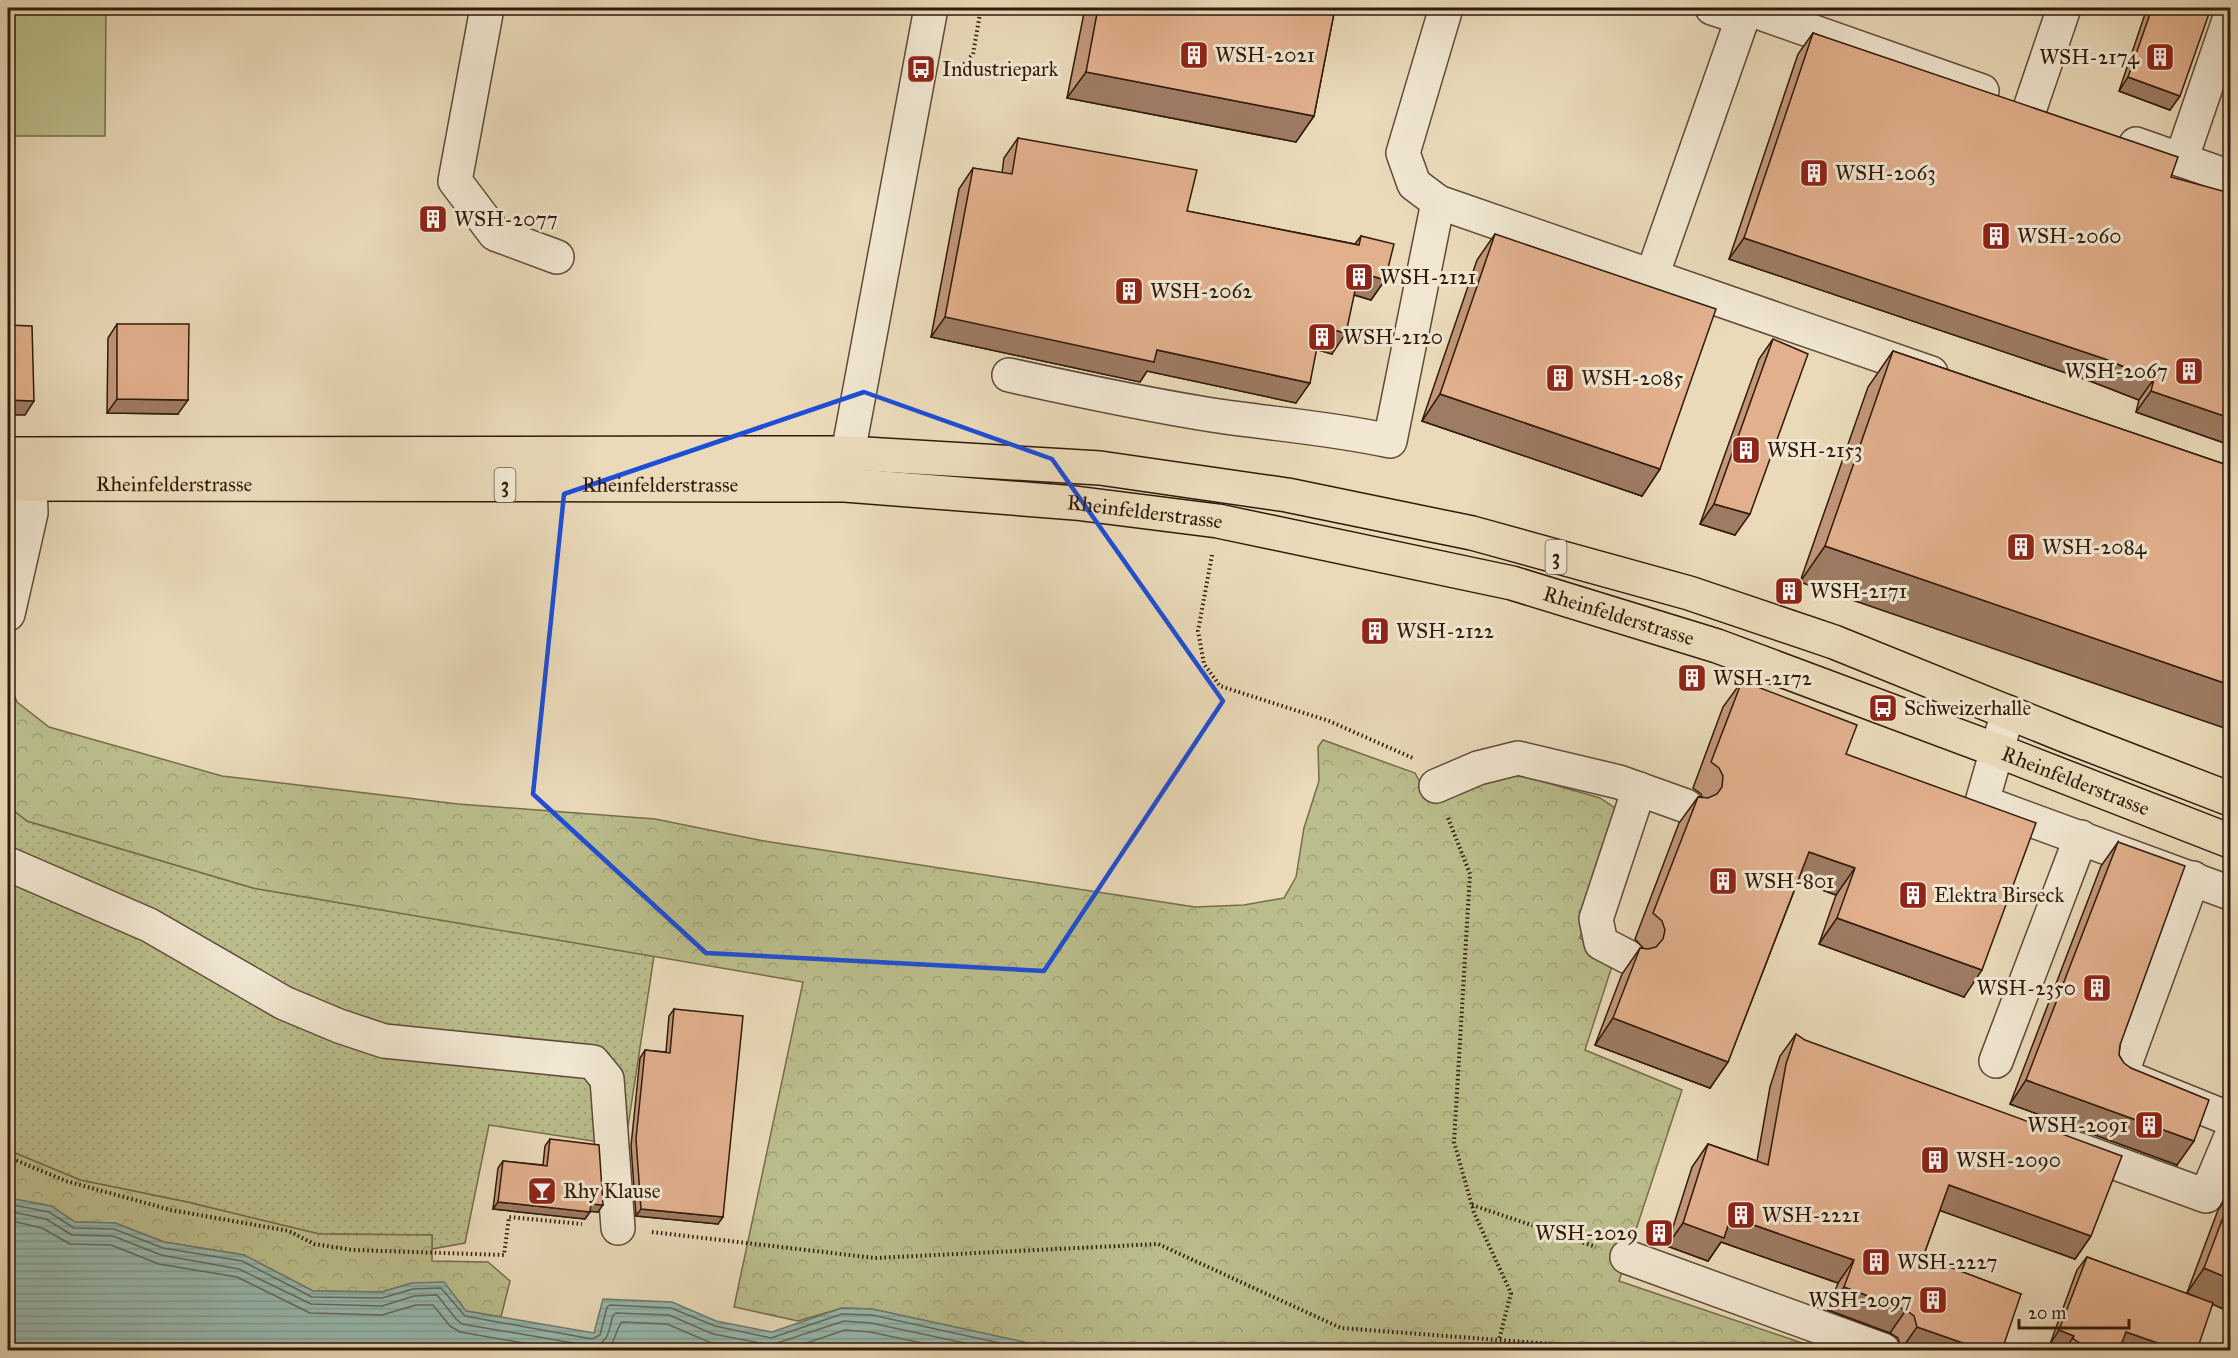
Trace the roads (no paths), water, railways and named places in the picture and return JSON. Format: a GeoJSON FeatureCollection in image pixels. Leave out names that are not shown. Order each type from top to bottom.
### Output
{"type":"FeatureCollection","features":[{"type":"Feature","properties":{"kind":"main road","name":"Rheinfelderstrasse"},"geometry":{"type":"LineString","coordinates":[[8,454],[848,453],[1100,468],[1287,495],[1472,533],[1722,605],[1834,642],[2230,799]]}},
{"type":"Feature","properties":{"kind":"main road","name":"Rheinfelderstrasse"},"geometry":{"type":"LineString","coordinates":[[19,484],[844,485],[1075,503],[1218,521],[1512,583],[1717,646],[1996,750],[2230,841]]}},
{"type":"Feature","properties":{"kind":"street"},"geometry":{"type":"LineString","coordinates":[[487,8],[455,181],[495,234],[557,257]]}},
{"type":"Feature","properties":{"kind":"street"},"geometry":{"type":"LineString","coordinates":[[844,485],[848,453],[931,8]]}},
{"type":"Feature","properties":{"kind":"street"},"geometry":{"type":"LineString","coordinates":[[1446,8],[1403,153],[1414,184],[1438,202],[1956,382]]}},
{"type":"Feature","properties":{"kind":"street"},"geometry":{"type":"LineString","coordinates":[[1712,8],[1745,11],[2062,119]]}},
{"type":"Feature","properties":{"kind":"street"},"geometry":{"type":"LineString","coordinates":[[2030,108],[2064,8]]}},
{"type":"Feature","properties":{"kind":"street"},"geometry":{"type":"LineString","coordinates":[[1653,276],[1745,11]]}},
{"type":"Feature","properties":{"kind":"street"},"geometry":{"type":"LineString","coordinates":[[2181,160],[2230,17]]}},
{"type":"Feature","properties":{"kind":"street"},"geometry":{"type":"LineString","coordinates":[[2106,134],[2230,177]]}},
{"type":"Feature","properties":{"kind":"street"},"geometry":{"type":"LineString","coordinates":[[1009,375],[1201,413],[1357,433],[1390,441],[1438,202]]}},
{"type":"Feature","properties":{"kind":"street"},"geometry":{"type":"LineString","coordinates":[[8,614],[31,513],[19,484]]}},
{"type":"Feature","properties":{"kind":"street"},"geometry":{"type":"LineString","coordinates":[[2008,712],[1982,802],[2230,893]]}},
{"type":"Feature","properties":{"kind":"street"},"geometry":{"type":"LineString","coordinates":[[1436,786],[1478,768],[1518,758],[1619,782],[1686,806]]}},
{"type":"Feature","properties":{"kind":"street"},"geometry":{"type":"LineString","coordinates":[[1628,957],[1601,943],[1596,919],[1639,789]]}},
{"type":"Feature","properties":{"kind":"street"},"geometry":{"type":"LineString","coordinates":[[1996,1061],[2081,837]]}},
{"type":"Feature","properties":{"kind":"street"},"geometry":{"type":"LineString","coordinates":[[8,864],[149,925],[284,1003],[339,1026],[384,1041],[593,1062],[607,1079],[618,1228]]}},
{"type":"Feature","properties":{"kind":"street"},"geometry":{"type":"LineString","coordinates":[[2193,878],[2121,1075],[2230,1119]]}},
{"type":"Feature","properties":{"kind":"street"},"geometry":{"type":"LineString","coordinates":[[2050,1139],[2206,1196],[2230,1139]]}},
{"type":"Feature","properties":{"kind":"street"},"geometry":{"type":"LineString","coordinates":[[1627,1257],[1883,1350]]}},
{"type":"Feature","properties":{"kind":"water"},"geometry":{"type":"Polygon","coordinates":[[[8,1198],[51,1206],[75,1222],[115,1223],[164,1242],[244,1255],[313,1291],[382,1292],[412,1283],[444,1282],[466,1311],[594,1333],[603,1299],[672,1302],[716,1321],[772,1332],[842,1308],[872,1309],[1060,1350],[8,1350],[8,1198]]]}},
{"type":"Feature","properties":{"kind":"place","name":"WSH-2021"},"geometry":{"type":"Point","coordinates":[1194,55]}},
{"type":"Feature","properties":{"kind":"place","name":"WSH-2174"},"geometry":{"type":"Point","coordinates":[2160,57]}},
{"type":"Feature","properties":{"kind":"place","name":"Industriepark"},"geometry":{"type":"Point","coordinates":[921,69]}},
{"type":"Feature","properties":{"kind":"place","name":"WSH-2063"},"geometry":{"type":"Point","coordinates":[1814,173]}},
{"type":"Feature","properties":{"kind":"place","name":"WSH-2077"},"geometry":{"type":"Point","coordinates":[433,219]}},
{"type":"Feature","properties":{"kind":"place","name":"WSH-2060"},"geometry":{"type":"Point","coordinates":[1996,236]}},
{"type":"Feature","properties":{"kind":"place","name":"WSH-2121"},"geometry":{"type":"Point","coordinates":[1359,277]}},
{"type":"Feature","properties":{"kind":"place","name":"WSH-2062"},"geometry":{"type":"Point","coordinates":[1129,291]}},
{"type":"Feature","properties":{"kind":"place","name":"WSH-2120"},"geometry":{"type":"Point","coordinates":[1322,337]}},
{"type":"Feature","properties":{"kind":"place","name":"WSH-2067"},"geometry":{"type":"Point","coordinates":[2189,371]}},
{"type":"Feature","properties":{"kind":"place","name":"WSH-2085"},"geometry":{"type":"Point","coordinates":[1560,378]}},
{"type":"Feature","properties":{"kind":"place","name":"WSH-2153"},"geometry":{"type":"Point","coordinates":[1746,450]}},
{"type":"Feature","properties":{"kind":"place","name":"WSH-2084"},"geometry":{"type":"Point","coordinates":[2021,547]}},
{"type":"Feature","properties":{"kind":"place","name":"WSH-2171"},"geometry":{"type":"Point","coordinates":[1789,591]}},
{"type":"Feature","properties":{"kind":"place","name":"WSH-2122"},"geometry":{"type":"Point","coordinates":[1375,631]}},
{"type":"Feature","properties":{"kind":"place","name":"WSH-2172"},"geometry":{"type":"Point","coordinates":[1692,678]}},
{"type":"Feature","properties":{"kind":"place","name":"Schweizerhalle"},"geometry":{"type":"Point","coordinates":[1883,708]}},
{"type":"Feature","properties":{"kind":"place","name":"WSH-801"},"geometry":{"type":"Point","coordinates":[1723,881]}},
{"type":"Feature","properties":{"kind":"place","name":"Elektra Birseck"},"geometry":{"type":"Point","coordinates":[1913,895]}},
{"type":"Feature","properties":{"kind":"place","name":"WSH-2350"},"geometry":{"type":"Point","coordinates":[2097,988]}},
{"type":"Feature","properties":{"kind":"place","name":"WSH-2091"},"geometry":{"type":"Point","coordinates":[2149,1125]}},
{"type":"Feature","properties":{"kind":"place","name":"WSH-2090"},"geometry":{"type":"Point","coordinates":[1935,1160]}},
{"type":"Feature","properties":{"kind":"place","name":"Rhy Klause"},"geometry":{"type":"Point","coordinates":[542,1191]}},
{"type":"Feature","properties":{"kind":"place","name":"WSH-2221"},"geometry":{"type":"Point","coordinates":[1741,1215]}},
{"type":"Feature","properties":{"kind":"place","name":"WSH-2029"},"geometry":{"type":"Point","coordinates":[1659,1233]}},
{"type":"Feature","properties":{"kind":"place","name":"WSH-2227"},"geometry":{"type":"Point","coordinates":[1876,1262]}},
{"type":"Feature","properties":{"kind":"place","name":"WSH-2097"},"geometry":{"type":"Point","coordinates":[1933,1300]}}]}
